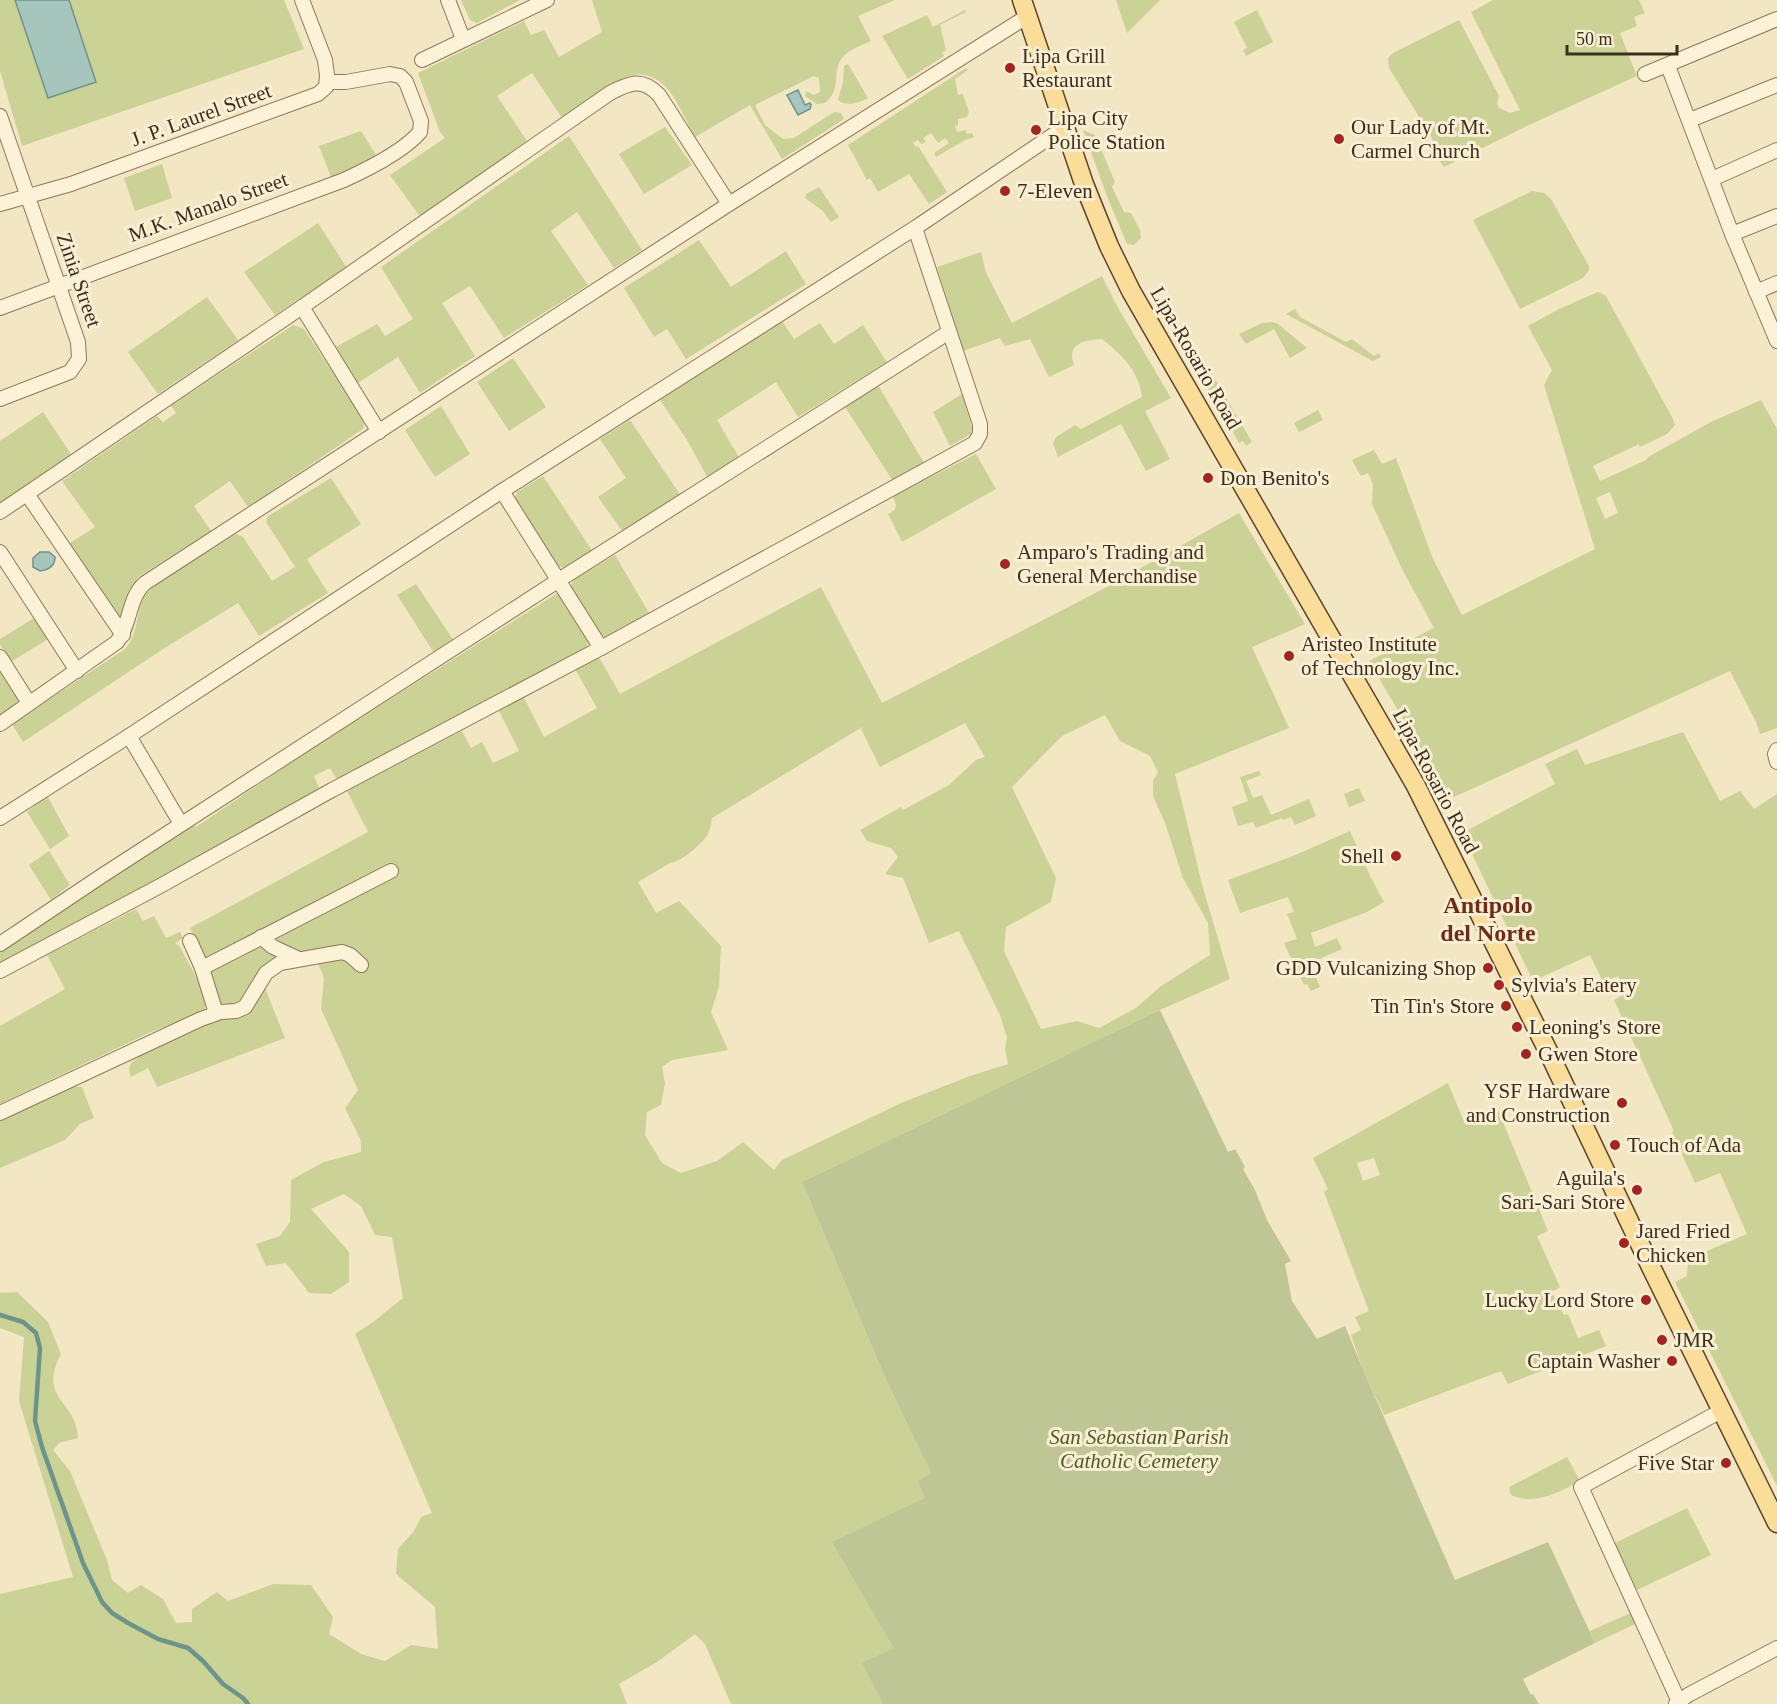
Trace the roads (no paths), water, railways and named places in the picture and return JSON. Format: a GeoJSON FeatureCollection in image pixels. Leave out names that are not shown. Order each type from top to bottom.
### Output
{"type":"FeatureCollection","features":[{"type":"Feature","properties":{"kind":"main road","name":"Lipa-Rosario Road"},"geometry":{"type":"LineString","coordinates":[[1025,8],[1096,215],[1131,291],[1420,795],[1548,1051],[1721,1411],[1777,1522]]}},
{"type":"Feature","properties":{"kind":"street"},"geometry":{"type":"LineString","coordinates":[[302,0],[325,60],[327,81]]}},
{"type":"Feature","properties":{"kind":"street"},"geometry":{"type":"LineString","coordinates":[[448,0],[463,39]]}},
{"type":"Feature","properties":{"kind":"street"},"geometry":{"type":"LineString","coordinates":[[422,60],[538,2]]}},
{"type":"Feature","properties":{"kind":"street"},"geometry":{"type":"LineString","coordinates":[[0,724],[112,646],[123,635],[136,595],[145,583],[729,204],[1025,8]]}},
{"type":"Feature","properties":{"kind":"street"},"geometry":{"type":"LineString","coordinates":[[1645,74],[1777,19]]}},
{"type":"Feature","properties":{"kind":"street"},"geometry":{"type":"LineString","coordinates":[[1668,66],[1732,234],[1777,342]]}},
{"type":"Feature","properties":{"kind":"street","name":"M.K. Manalo Street"},"geometry":{"type":"LineString","coordinates":[[0,308],[344,180],[402,147],[421,129],[421,121],[406,82],[400,76],[390,74],[346,82],[327,81]]}},
{"type":"Feature","properties":{"kind":"street","name":"J. P. Laurel Street"},"geometry":{"type":"LineString","coordinates":[[0,204],[28,198],[71,184],[196,137],[313,97],[323,91],[327,81]]}},
{"type":"Feature","properties":{"kind":"street"},"geometry":{"type":"LineString","coordinates":[[0,512],[302,308],[610,93],[633,83],[652,88],[659,95],[729,204]]}},
{"type":"Feature","properties":{"kind":"street"},"geometry":{"type":"LineString","coordinates":[[1690,120],[1777,85]]}},
{"type":"Feature","properties":{"kind":"street","name":"Zinia Street"},"geometry":{"type":"LineString","coordinates":[[0,116],[79,345],[79,358],[76,366],[66,374],[0,399]]}},
{"type":"Feature","properties":{"kind":"street"},"geometry":{"type":"LineString","coordinates":[[0,818],[502,491],[915,228],[1065,128]]}},
{"type":"Feature","properties":{"kind":"street"},"geometry":{"type":"LineString","coordinates":[[1712,179],[1777,150]]}},
{"type":"Feature","properties":{"kind":"street"},"geometry":{"type":"LineString","coordinates":[[1732,234],[1777,216]]}},
{"type":"Feature","properties":{"kind":"street"},"geometry":{"type":"LineString","coordinates":[[0,971],[160,886],[332,790],[601,648],[975,443],[980,434],[980,424],[915,228]]}},
{"type":"Feature","properties":{"kind":"street"},"geometry":{"type":"LineString","coordinates":[[1756,292],[1777,283]]}},
{"type":"Feature","properties":{"kind":"street"},"geometry":{"type":"LineString","coordinates":[[302,308],[379,432]]}},
{"type":"Feature","properties":{"kind":"street"},"geometry":{"type":"LineString","coordinates":[[0,944],[559,580],[949,332]]}},
{"type":"Feature","properties":{"kind":"street"},"geometry":{"type":"LineString","coordinates":[[502,491],[601,648]]}},
{"type":"Feature","properties":{"kind":"street"},"geometry":{"type":"LineString","coordinates":[[27,494],[123,635]]}},
{"type":"Feature","properties":{"kind":"street"},"geometry":{"type":"LineString","coordinates":[[0,552],[77,671]]}},
{"type":"Feature","properties":{"kind":"street"},"geometry":{"type":"LineString","coordinates":[[0,657],[29,703]]}},
{"type":"Feature","properties":{"kind":"street"},"geometry":{"type":"LineString","coordinates":[[129,736],[181,824]]}},
{"type":"Feature","properties":{"kind":"street"},"geometry":{"type":"LineString","coordinates":[[1777,750],[1775,754],[1777,762]]}},
{"type":"Feature","properties":{"kind":"street"},"geometry":{"type":"LineString","coordinates":[[202,968],[391,870]]}},
{"type":"Feature","properties":{"kind":"street"},"geometry":{"type":"LineString","coordinates":[[261,937],[299,959]]}},
{"type":"Feature","properties":{"kind":"street"},"geometry":{"type":"LineString","coordinates":[[190,941],[202,968],[216,1013]]}},
{"type":"Feature","properties":{"kind":"street"},"geometry":{"type":"LineString","coordinates":[[0,1113],[149,1042],[216,1013],[236,1011],[245,1007],[263,977],[280,963],[342,952],[350,955],[361,965]]}},
{"type":"Feature","properties":{"kind":"street"},"geometry":{"type":"LineString","coordinates":[[1721,1411],[1581,1487],[1678,1703],[1777,1648]]}},
{"type":"Feature","properties":{"kind":"water"},"geometry":{"type":"Polygon","coordinates":[[[15,0],[69,0],[96,82],[48,98],[15,0]]]}},
{"type":"Feature","properties":{"kind":"water"},"geometry":{"type":"Polygon","coordinates":[[[798,90],[805,105],[810,103],[811,105],[810,109],[798,115],[787,95],[798,90]]]}},
{"type":"Feature","properties":{"kind":"water"},"geometry":{"type":"Polygon","coordinates":[[[40,552],[49,552],[55,557],[50,567],[40,571],[33,567],[33,558],[40,552]]]}},
{"type":"Feature","properties":{"kind":"waterway"},"geometry":{"type":"LineString","coordinates":[[0,1315],[23,1322],[36,1333],[40,1348],[35,1421],[83,1563],[102,1602],[112,1613],[128,1623],[158,1639],[188,1648],[223,1684],[248,1704]]}},
{"type":"Feature","properties":{"kind":"place","name":"Lipa Grill Restaurant"},"geometry":{"type":"Point","coordinates":[1010,68]}},
{"type":"Feature","properties":{"kind":"place","name":"Lipa City Police Station"},"geometry":{"type":"Point","coordinates":[1036,130]}},
{"type":"Feature","properties":{"kind":"place","name":"Our Lady of Mt. Carmel Church"},"geometry":{"type":"Point","coordinates":[1339,139]}},
{"type":"Feature","properties":{"kind":"place","name":"7-Eleven"},"geometry":{"type":"Point","coordinates":[1005,191]}},
{"type":"Feature","properties":{"kind":"place","name":"Don Benito's"},"geometry":{"type":"Point","coordinates":[1208,478]}},
{"type":"Feature","properties":{"kind":"place","name":"Amparo's Trading and General Merchandise"},"geometry":{"type":"Point","coordinates":[1005,564]}},
{"type":"Feature","properties":{"kind":"place","name":"Aristeo Institute of Technology Inc."},"geometry":{"type":"Point","coordinates":[1289,656]}},
{"type":"Feature","properties":{"kind":"place","name":"Shell"},"geometry":{"type":"Point","coordinates":[1396,856]}},
{"type":"Feature","properties":{"kind":"place","name":"GDD Vulcanizing Shop"},"geometry":{"type":"Point","coordinates":[1488,968]}},
{"type":"Feature","properties":{"kind":"place","name":"Sylvia's Eatery"},"geometry":{"type":"Point","coordinates":[1499,985]}},
{"type":"Feature","properties":{"kind":"place","name":"Tin Tin's Store"},"geometry":{"type":"Point","coordinates":[1506,1006]}},
{"type":"Feature","properties":{"kind":"place","name":"Leoning's Store"},"geometry":{"type":"Point","coordinates":[1517,1027]}},
{"type":"Feature","properties":{"kind":"place","name":"Gwen Store"},"geometry":{"type":"Point","coordinates":[1526,1054]}},
{"type":"Feature","properties":{"kind":"place","name":"YSF Hardware and Construction"},"geometry":{"type":"Point","coordinates":[1622,1103]}},
{"type":"Feature","properties":{"kind":"place","name":"Touch of Ada"},"geometry":{"type":"Point","coordinates":[1615,1145]}},
{"type":"Feature","properties":{"kind":"place","name":"Aguila's Sari-Sari Store"},"geometry":{"type":"Point","coordinates":[1637,1190]}},
{"type":"Feature","properties":{"kind":"place","name":"Jared Fried Chicken"},"geometry":{"type":"Point","coordinates":[1624,1243]}},
{"type":"Feature","properties":{"kind":"place","name":"Lucky Lord Store"},"geometry":{"type":"Point","coordinates":[1646,1300]}},
{"type":"Feature","properties":{"kind":"place","name":"JMR"},"geometry":{"type":"Point","coordinates":[1662,1340]}},
{"type":"Feature","properties":{"kind":"place","name":"Captain Washer"},"geometry":{"type":"Point","coordinates":[1672,1361]}},
{"type":"Feature","properties":{"kind":"place","name":"Five Star"},"geometry":{"type":"Point","coordinates":[1726,1463]}},
{"type":"Feature","properties":{"kind":"district","name":"Antipolo del Norte"},"geometry":{"type":"Point","coordinates":[1488,919]}},
{"type":"Feature","properties":{"kind":"park label","name":"San Sebastian Parish Catholic Cemetery"},"geometry":{"type":"Point","coordinates":[1139,1449]}}]}
